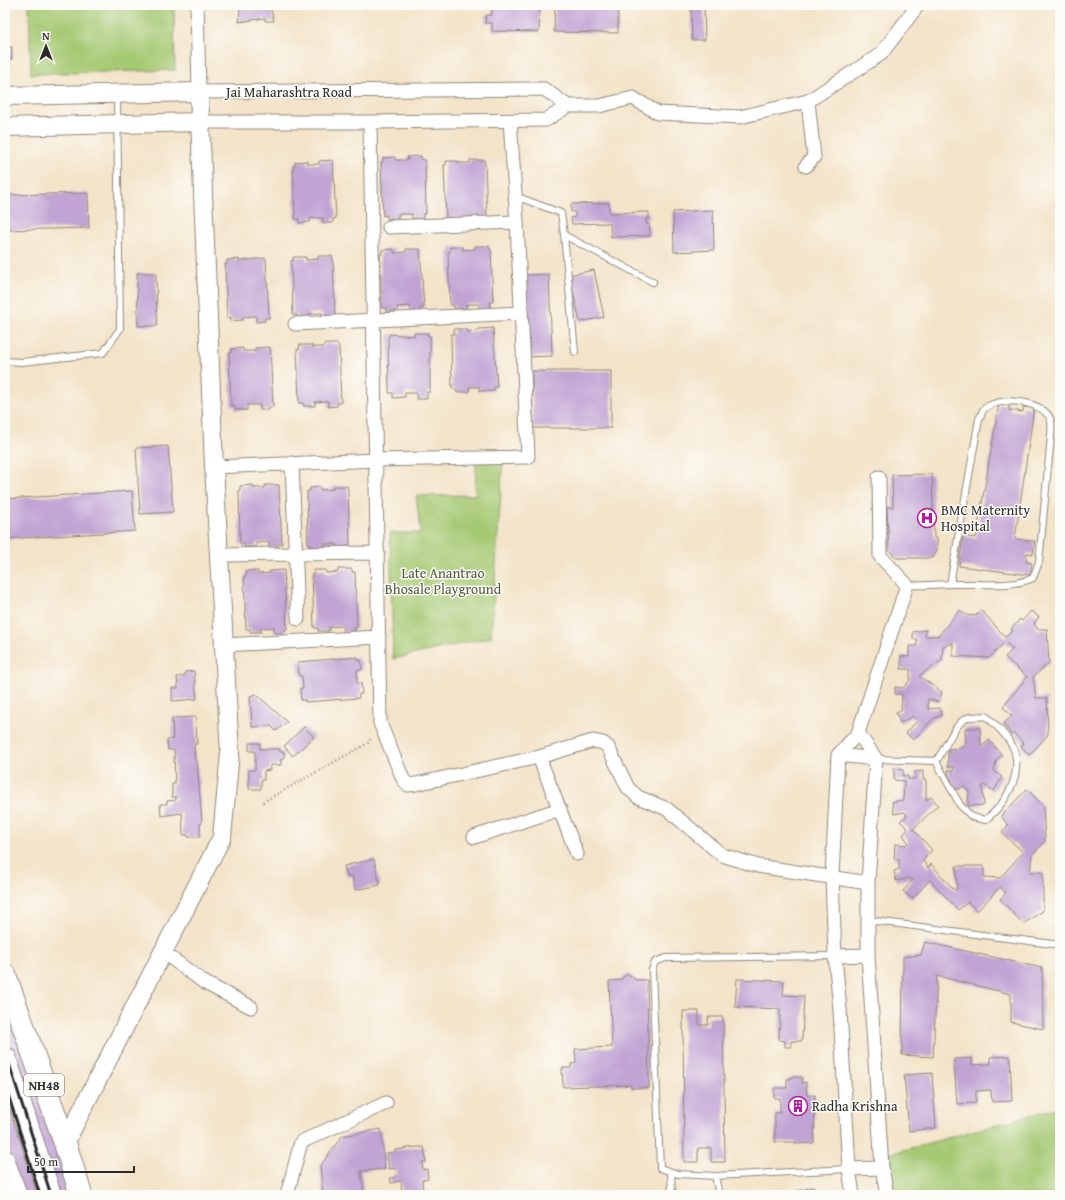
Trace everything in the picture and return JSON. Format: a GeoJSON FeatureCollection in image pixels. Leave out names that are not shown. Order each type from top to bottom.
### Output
{"type":"FeatureCollection","features":[{"type":"Feature","properties":{"kind":"highway","name":"NH48"},"geometry":{"type":"LineString","coordinates":[[5,975],[65,1142],[81,1195]]}},
{"type":"Feature","properties":{"kind":"highway","name":"NH48"},"geometry":{"type":"LineString","coordinates":[[5,1058],[50,1195]]}},
{"type":"Feature","properties":{"kind":"street"},"geometry":{"type":"LineString","coordinates":[[65,1142],[222,837],[230,753],[214,467],[199,122],[197,5]]}},
{"type":"Feature","properties":{"kind":"street"},"geometry":{"type":"LineString","coordinates":[[5,127],[199,122],[546,120],[568,106],[599,106],[634,98],[658,113],[740,117],[808,101],[881,54],[918,5]]}},
{"type":"Feature","properties":{"kind":"street","name":"Jai Maharashtra Road"},"geometry":{"type":"LineString","coordinates":[[5,96],[198,92],[544,89],[568,106]]}},
{"type":"Feature","properties":{"kind":"street"},"geometry":{"type":"LineString","coordinates":[[806,166],[814,157],[808,101]]}},
{"type":"Feature","properties":{"kind":"street"},"geometry":{"type":"LineString","coordinates":[[214,467],[377,460],[528,457],[516,196],[510,121]]}},
{"type":"Feature","properties":{"kind":"street"},"geometry":{"type":"LineString","coordinates":[[370,122],[377,460],[380,723],[403,779],[408,785],[539,757],[593,741],[603,743],[608,747],[628,788],[638,797],[667,809],[722,855],[758,866],[868,883]]}},
{"type":"Feature","properties":{"kind":"street"},"geometry":{"type":"LineString","coordinates":[[389,227],[517,222]]}},
{"type":"Feature","properties":{"kind":"street"},"geometry":{"type":"LineString","coordinates":[[295,324],[521,314]]}},
{"type":"Feature","properties":{"kind":"street"},"geometry":{"type":"LineString","coordinates":[[292,463],[298,619]]}},
{"type":"Feature","properties":{"kind":"street"},"geometry":{"type":"LineString","coordinates":[[853,1195],[849,1169],[840,1010],[835,956],[832,877],[838,755],[858,733],[907,585],[880,556],[879,476]]}},
{"type":"Feature","properties":{"kind":"street"},"geometry":{"type":"LineString","coordinates":[[219,555],[378,553]]}},
{"type":"Feature","properties":{"kind":"street"},"geometry":{"type":"LineString","coordinates":[[224,645],[379,637]]}},
{"type":"Feature","properties":{"kind":"street"},"geometry":{"type":"LineString","coordinates":[[858,733],[876,759],[868,883],[868,955],[882,1168],[888,1195]]}},
{"type":"Feature","properties":{"kind":"street"},"geometry":{"type":"LineString","coordinates":[[838,755],[876,759]]}},
{"type":"Feature","properties":{"kind":"street"},"geometry":{"type":"LineString","coordinates":[[539,757],[577,854]]}},
{"type":"Feature","properties":{"kind":"street"},"geometry":{"type":"LineString","coordinates":[[474,837],[560,809]]}},
{"type":"Feature","properties":{"kind":"street"},"geometry":{"type":"LineString","coordinates":[[163,952],[205,983],[251,1007]]}},
{"type":"Feature","properties":{"kind":"street"},"geometry":{"type":"LineString","coordinates":[[835,956],[868,955]]}},
{"type":"Feature","properties":{"kind":"street"},"geometry":{"type":"LineString","coordinates":[[287,1195],[301,1142],[386,1103]]}},
{"type":"Feature","properties":{"kind":"street"},"geometry":{"type":"LineString","coordinates":[[5,1158],[18,1195]]}},
{"type":"Feature","properties":{"kind":"street"},"geometry":{"type":"LineString","coordinates":[[849,1169],[882,1168]]}},
{"type":"Feature","properties":{"kind":"lane"},"geometry":{"type":"LineString","coordinates":[[5,361],[22,362],[103,353],[120,329],[117,94]]}},
{"type":"Feature","properties":{"kind":"lane"},"geometry":{"type":"LineString","coordinates":[[516,196],[561,213],[575,352]]}},
{"type":"Feature","properties":{"kind":"lane"},"geometry":{"type":"LineString","coordinates":[[564,235],[653,282]]}},
{"type":"Feature","properties":{"kind":"lane"},"geometry":{"type":"LineString","coordinates":[[907,585],[925,587],[950,584],[1025,582],[1033,578],[1037,570],[1051,428],[1051,421],[1042,409],[1022,403],[1002,401],[992,404],[983,410],[979,419],[950,584]]}},
{"type":"Feature","properties":{"kind":"lane"},"geometry":{"type":"LineString","coordinates":[[986,716],[1000,729],[1015,752],[1015,776],[1009,790],[996,812],[984,820],[972,817],[960,805],[936,761],[943,753],[948,739],[964,720],[970,717],[986,716]]}},
{"type":"Feature","properties":{"kind":"lane"},"geometry":{"type":"LineString","coordinates":[[876,759],[936,761]]}},
{"type":"Feature","properties":{"kind":"lane"},"geometry":{"type":"LineString","coordinates":[[868,920],[1060,945]]}},
{"type":"Feature","properties":{"kind":"lane"},"geometry":{"type":"LineString","coordinates":[[835,956],[666,958],[655,962],[652,970],[660,1168],[678,1174],[715,1176],[849,1169]]}},
{"type":"Feature","properties":{"kind":"lane"},"geometry":{"type":"LineString","coordinates":[[671,1172],[672,1195]]}},
{"type":"Feature","properties":{"kind":"lane"},"geometry":{"type":"LineString","coordinates":[[715,1176],[719,1195]]}},
{"type":"Feature","properties":{"kind":"path"},"geometry":{"type":"LineString","coordinates":[[263,802],[368,743],[380,723]]}},
{"type":"Feature","properties":{"kind":"green space"},"geometry":{"type":"Polygon","coordinates":[[[29,5],[174,5],[175,70],[31,74],[29,5]]]}},
{"type":"Feature","properties":{"kind":"green space","name":"Late Anantrao Bhosale Playground"},"geometry":{"type":"Polygon","coordinates":[[[503,461],[491,637],[393,659],[390,533],[421,533],[416,496],[475,495],[476,462],[503,461]]]}},
{"type":"Feature","properties":{"kind":"green space"},"geometry":{"type":"Polygon","coordinates":[[[1060,1107],[1060,1195],[893,1195],[889,1154],[1060,1107]]]}},
{"type":"Feature","properties":{"kind":"building"},"geometry":{"type":"Polygon","coordinates":[[[244,5],[270,6],[274,21],[265,21],[265,18],[239,22],[240,9],[244,8],[244,5]]]}},
{"type":"Feature","properties":{"kind":"building"},"geometry":{"type":"Polygon","coordinates":[[[492,5],[540,5],[539,32],[492,31],[492,23],[485,23],[486,15],[492,15],[492,5]]]}},
{"type":"Feature","properties":{"kind":"building"},"geometry":{"type":"Polygon","coordinates":[[[555,5],[618,5],[618,33],[554,32],[555,5]]]}},
{"type":"Feature","properties":{"kind":"building"},"geometry":{"type":"Polygon","coordinates":[[[691,5],[704,5],[705,40],[692,40],[691,5]]]}},
{"type":"Feature","properties":{"kind":"building"},"geometry":{"type":"Polygon","coordinates":[[[5,47],[12,47],[12,59],[5,59],[5,47]]]}},
{"type":"Feature","properties":{"kind":"building"},"geometry":{"type":"Polygon","coordinates":[[[421,156],[422,160],[425,160],[426,214],[423,214],[423,219],[412,219],[412,214],[398,214],[398,218],[387,219],[387,215],[383,216],[381,162],[383,162],[383,158],[395,157],[395,160],[408,160],[407,157],[421,156]]]}},
{"type":"Feature","properties":{"kind":"building"},"geometry":{"type":"Polygon","coordinates":[[[333,160],[336,218],[333,219],[333,223],[323,223],[323,218],[310,218],[310,222],[299,223],[299,219],[295,219],[293,166],[295,166],[295,162],[307,161],[307,164],[319,164],[319,161],[333,160]]]}},
{"type":"Feature","properties":{"kind":"building"},"geometry":{"type":"Polygon","coordinates":[[[470,160],[484,160],[485,163],[487,219],[446,219],[444,165],[446,165],[446,161],[470,163],[470,160]]]}},
{"type":"Feature","properties":{"kind":"building"},"geometry":{"type":"Polygon","coordinates":[[[88,193],[89,228],[5,230],[5,195],[88,193]]]}},
{"type":"Feature","properties":{"kind":"building"},"geometry":{"type":"Polygon","coordinates":[[[609,203],[609,213],[649,212],[649,219],[646,219],[646,224],[649,224],[650,236],[611,237],[610,223],[572,224],[571,218],[575,217],[575,212],[571,212],[571,204],[609,203]]]}},
{"type":"Feature","properties":{"kind":"building"},"geometry":{"type":"Polygon","coordinates":[[[713,210],[714,250],[674,252],[673,212],[713,210]]]}},
{"type":"Feature","properties":{"kind":"building"},"geometry":{"type":"Polygon","coordinates":[[[475,246],[489,246],[489,249],[491,249],[493,302],[490,302],[490,309],[479,309],[479,304],[466,304],[466,308],[454,309],[454,305],[450,305],[448,252],[450,252],[450,247],[463,247],[463,250],[475,249],[475,246]]]}},
{"type":"Feature","properties":{"kind":"building"},"geometry":{"type":"Polygon","coordinates":[[[394,249],[394,253],[406,252],[406,249],[420,249],[424,308],[420,308],[420,312],[411,312],[410,306],[397,307],[398,311],[386,311],[386,308],[382,308],[380,254],[382,254],[382,250],[394,249]]]}},
{"type":"Feature","properties":{"kind":"building"},"geometry":{"type":"Polygon","coordinates":[[[318,256],[332,256],[333,259],[335,315],[332,315],[332,319],[322,319],[322,313],[309,314],[309,318],[297,318],[297,315],[293,315],[291,261],[293,261],[293,257],[306,257],[306,260],[318,259],[318,256]]]}},
{"type":"Feature","properties":{"kind":"building"},"geometry":{"type":"Polygon","coordinates":[[[266,258],[269,318],[265,318],[265,321],[256,322],[256,316],[243,317],[243,320],[231,321],[231,317],[227,318],[225,264],[227,264],[227,260],[239,259],[239,261],[266,258]]]}},
{"type":"Feature","properties":{"kind":"building"},"geometry":{"type":"Polygon","coordinates":[[[594,270],[604,317],[580,322],[569,275],[594,270]]]}},
{"type":"Feature","properties":{"kind":"building"},"geometry":{"type":"Polygon","coordinates":[[[137,273],[156,273],[157,326],[138,326],[137,273]]]}},
{"type":"Feature","properties":{"kind":"building"},"geometry":{"type":"Polygon","coordinates":[[[549,274],[552,356],[528,357],[525,275],[549,274]]]}},
{"type":"Feature","properties":{"kind":"building"},"geometry":{"type":"Polygon","coordinates":[[[493,328],[497,387],[494,387],[494,391],[479,391],[480,387],[469,387],[469,392],[456,392],[456,389],[452,389],[451,334],[454,334],[454,329],[467,329],[467,332],[493,328]]]}},
{"type":"Feature","properties":{"kind":"building"},"geometry":{"type":"Polygon","coordinates":[[[414,333],[428,333],[428,336],[430,336],[430,392],[427,392],[427,399],[417,399],[416,393],[405,393],[405,397],[393,398],[393,393],[389,393],[388,338],[390,334],[414,336],[414,333]]]}},
{"type":"Feature","properties":{"kind":"building"},"geometry":{"type":"Polygon","coordinates":[[[324,344],[338,344],[339,347],[341,403],[337,403],[337,406],[328,407],[328,401],[315,402],[315,406],[304,406],[303,403],[299,403],[297,349],[300,349],[299,345],[324,347],[324,344]]]}},
{"type":"Feature","properties":{"kind":"building"},"geometry":{"type":"Polygon","coordinates":[[[270,347],[273,407],[269,407],[269,410],[260,410],[260,405],[247,405],[247,410],[235,410],[235,406],[231,406],[229,353],[231,353],[231,349],[243,348],[243,351],[256,351],[255,348],[270,347]]]}},
{"type":"Feature","properties":{"kind":"building"},"geometry":{"type":"Polygon","coordinates":[[[532,371],[611,371],[611,428],[533,428],[532,371]]]}},
{"type":"Feature","properties":{"kind":"building"},"geometry":{"type":"Polygon","coordinates":[[[999,404],[1009,405],[1009,410],[1023,412],[1023,407],[1034,408],[1015,539],[1035,541],[1033,554],[1027,553],[1026,562],[1032,563],[1030,575],[959,566],[963,536],[976,538],[999,404]]]}},
{"type":"Feature","properties":{"kind":"building"},"geometry":{"type":"Polygon","coordinates":[[[168,446],[173,512],[140,514],[136,448],[168,446]]]}},
{"type":"Feature","properties":{"kind":"building"},"geometry":{"type":"Polygon","coordinates":[[[932,474],[934,538],[937,538],[937,550],[933,558],[896,558],[889,550],[887,507],[893,507],[892,475],[932,474]]]}},
{"type":"Feature","properties":{"kind":"building"},"geometry":{"type":"Polygon","coordinates":[[[253,485],[253,488],[265,488],[265,485],[279,485],[282,544],[278,544],[278,547],[269,548],[269,542],[256,543],[256,547],[245,547],[244,544],[240,544],[239,490],[240,486],[253,485]]]}},
{"type":"Feature","properties":{"kind":"building"},"geometry":{"type":"Polygon","coordinates":[[[333,486],[347,486],[348,489],[350,545],[346,546],[346,549],[337,549],[337,544],[324,544],[324,548],[312,548],[312,545],[308,545],[307,491],[310,491],[310,488],[320,487],[320,490],[333,489],[333,486]]]}},
{"type":"Feature","properties":{"kind":"building"},"geometry":{"type":"Polygon","coordinates":[[[132,491],[135,531],[5,539],[5,499],[132,491]]]}},
{"type":"Feature","properties":{"kind":"building"},"geometry":{"type":"Polygon","coordinates":[[[338,569],[352,569],[352,572],[355,572],[357,628],[354,628],[354,632],[343,632],[342,626],[329,627],[329,631],[318,631],[318,628],[314,628],[312,574],[314,574],[314,570],[326,570],[326,573],[338,572],[338,569]]]}},
{"type":"Feature","properties":{"kind":"building"},"geometry":{"type":"Polygon","coordinates":[[[284,570],[287,630],[284,630],[284,633],[274,633],[274,627],[261,628],[261,632],[250,632],[250,629],[246,629],[244,576],[246,576],[246,571],[258,571],[258,574],[284,570]]]}},
{"type":"Feature","properties":{"kind":"building"},"geometry":{"type":"Polygon","coordinates":[[[960,610],[966,615],[975,616],[981,610],[1005,637],[1013,631],[1011,629],[1020,619],[1022,621],[1031,611],[1039,617],[1034,623],[1037,629],[1047,629],[1049,663],[1033,677],[1036,698],[1047,698],[1048,735],[1029,755],[1021,746],[1024,744],[1014,733],[1012,735],[1003,724],[1012,716],[1003,707],[1027,677],[1005,657],[1013,649],[1005,642],[989,658],[953,656],[953,643],[943,646],[942,660],[919,676],[942,692],[939,702],[928,699],[928,709],[940,708],[942,715],[934,718],[913,740],[906,733],[917,721],[913,716],[900,723],[896,713],[901,711],[902,694],[895,694],[895,687],[903,688],[910,680],[910,669],[901,669],[901,656],[909,657],[909,646],[917,646],[917,639],[913,639],[913,632],[926,630],[925,636],[938,636],[960,610]]]}},
{"type":"Feature","properties":{"kind":"building"},"geometry":{"type":"Polygon","coordinates":[[[358,657],[358,661],[361,660],[362,670],[357,670],[357,683],[361,683],[362,694],[359,694],[359,698],[305,702],[305,700],[301,700],[300,688],[303,688],[302,676],[299,676],[298,662],[358,657]]]}},
{"type":"Feature","properties":{"kind":"building"},"geometry":{"type":"Polygon","coordinates":[[[194,671],[197,699],[172,701],[172,688],[178,688],[177,677],[185,676],[185,672],[194,671]]]}},
{"type":"Feature","properties":{"kind":"building"},"geometry":{"type":"Polygon","coordinates":[[[256,694],[287,722],[276,731],[271,726],[252,727],[250,696],[256,694]]]}},
{"type":"Feature","properties":{"kind":"building"},"geometry":{"type":"Polygon","coordinates":[[[196,717],[197,744],[194,744],[195,761],[197,761],[202,823],[200,824],[200,837],[188,837],[188,835],[183,835],[182,813],[161,816],[160,804],[167,804],[167,801],[176,800],[176,797],[172,797],[172,784],[175,784],[174,750],[168,750],[167,740],[173,739],[172,718],[196,717]]]}},
{"type":"Feature","properties":{"kind":"building"},"geometry":{"type":"Polygon","coordinates":[[[304,727],[314,737],[293,756],[284,746],[304,727]]]}},
{"type":"Feature","properties":{"kind":"building"},"geometry":{"type":"Polygon","coordinates":[[[965,728],[980,728],[981,747],[989,740],[1002,755],[996,760],[994,771],[1002,777],[994,791],[984,785],[982,787],[984,805],[968,806],[969,791],[963,786],[960,789],[952,789],[951,779],[949,779],[948,770],[954,770],[954,767],[948,767],[948,749],[960,748],[966,744],[965,728]]]}},
{"type":"Feature","properties":{"kind":"building"},"geometry":{"type":"Polygon","coordinates":[[[249,743],[260,743],[260,749],[280,749],[280,752],[284,752],[284,759],[281,759],[281,765],[270,765],[270,770],[264,771],[264,780],[261,780],[261,789],[249,789],[249,770],[255,770],[255,751],[249,751],[249,743]]]}},
{"type":"Feature","properties":{"kind":"building"},"geometry":{"type":"Polygon","coordinates":[[[894,769],[903,770],[903,776],[908,776],[908,779],[915,779],[915,772],[923,771],[923,779],[926,780],[926,800],[931,797],[938,805],[913,829],[932,850],[923,861],[928,868],[931,864],[954,890],[957,889],[956,866],[984,866],[984,877],[1000,878],[1023,852],[1002,833],[1008,825],[1001,816],[1027,789],[1043,806],[1045,841],[1032,855],[1030,872],[1043,872],[1043,911],[1023,924],[1000,899],[1006,893],[1000,887],[977,911],[968,902],[958,910],[930,880],[912,899],[903,891],[913,880],[910,878],[896,881],[894,871],[899,869],[899,859],[894,859],[895,844],[906,845],[908,842],[903,835],[908,829],[900,821],[907,816],[905,812],[894,814],[892,802],[903,800],[904,781],[894,780],[894,769]]]}},
{"type":"Feature","properties":{"kind":"building"},"geometry":{"type":"Polygon","coordinates":[[[374,859],[380,885],[355,890],[352,876],[347,877],[344,866],[374,859]]]}},
{"type":"Feature","properties":{"kind":"building"},"geometry":{"type":"Polygon","coordinates":[[[925,942],[1042,968],[1043,1029],[1011,1022],[1011,994],[937,976],[933,1057],[902,1055],[903,957],[921,955],[925,942]]]}},
{"type":"Feature","properties":{"kind":"building"},"geometry":{"type":"Polygon","coordinates":[[[628,974],[635,980],[647,980],[649,1088],[631,1088],[631,1085],[563,1087],[562,1068],[571,1068],[571,1064],[576,1063],[575,1049],[612,1047],[609,981],[621,980],[628,974]]]}},
{"type":"Feature","properties":{"kind":"building"},"geometry":{"type":"Polygon","coordinates":[[[737,979],[784,981],[783,995],[804,996],[802,1041],[791,1041],[791,1047],[785,1047],[785,1041],[779,1040],[780,1009],[735,1007],[737,979]]]}},
{"type":"Feature","properties":{"kind":"building"},"geometry":{"type":"Polygon","coordinates":[[[5,990],[74,1195],[22,1195],[5,1144],[5,990]]]}},
{"type":"Feature","properties":{"kind":"building"},"geometry":{"type":"Polygon","coordinates":[[[683,1011],[699,1011],[699,1025],[708,1025],[708,1017],[723,1017],[725,1162],[711,1162],[711,1148],[698,1148],[698,1162],[684,1162],[683,1011]]]}},
{"type":"Feature","properties":{"kind":"building"},"geometry":{"type":"Polygon","coordinates":[[[1010,1056],[1012,1101],[992,1102],[991,1090],[976,1091],[976,1103],[957,1104],[954,1059],[972,1058],[972,1065],[991,1064],[990,1057],[1010,1056]]]}},
{"type":"Feature","properties":{"kind":"building"},"geometry":{"type":"Polygon","coordinates":[[[932,1073],[936,1128],[909,1131],[904,1075],[932,1073]]]}},
{"type":"Feature","properties":{"kind":"building","name":"Radha Krishna"},"geometry":{"type":"Polygon","coordinates":[[[791,1077],[802,1077],[802,1083],[806,1082],[807,1095],[815,1095],[814,1143],[796,1144],[796,1142],[775,1142],[775,1113],[780,1113],[780,1098],[774,1098],[774,1088],[787,1088],[787,1079],[791,1079],[791,1077]]]}},
{"type":"Feature","properties":{"kind":"building"},"geometry":{"type":"Polygon","coordinates":[[[381,1129],[385,1169],[361,1171],[364,1195],[323,1195],[320,1166],[342,1136],[381,1129]]]}},
{"type":"Feature","properties":{"kind":"building"},"geometry":{"type":"Polygon","coordinates":[[[424,1147],[426,1162],[422,1162],[423,1170],[427,1169],[428,1179],[422,1180],[423,1192],[430,1191],[431,1195],[402,1195],[401,1181],[391,1183],[390,1178],[396,1177],[395,1168],[389,1169],[387,1153],[395,1152],[395,1150],[424,1147]]]}},
{"type":"Feature","properties":{"kind":"building"},"geometry":{"type":"Polygon","coordinates":[[[814,1187],[816,1195],[785,1195],[785,1194],[814,1187]]]}},
{"type":"Feature","properties":{"kind":"railway"},"geometry":{"type":"LineString","coordinates":[[5,1051],[51,1195]]}},
{"type":"Feature","properties":{"kind":"railway"},"geometry":{"type":"LineString","coordinates":[[5,1085],[40,1195]]}},
{"type":"Feature","properties":{"kind":"place","name":"BMC Maternity Hospital"},"geometry":{"type":"Point","coordinates":[927,518]}},
{"type":"Feature","properties":{"kind":"place","name":"Radha Krishna"},"geometry":{"type":"Point","coordinates":[798,1106]}}]}
